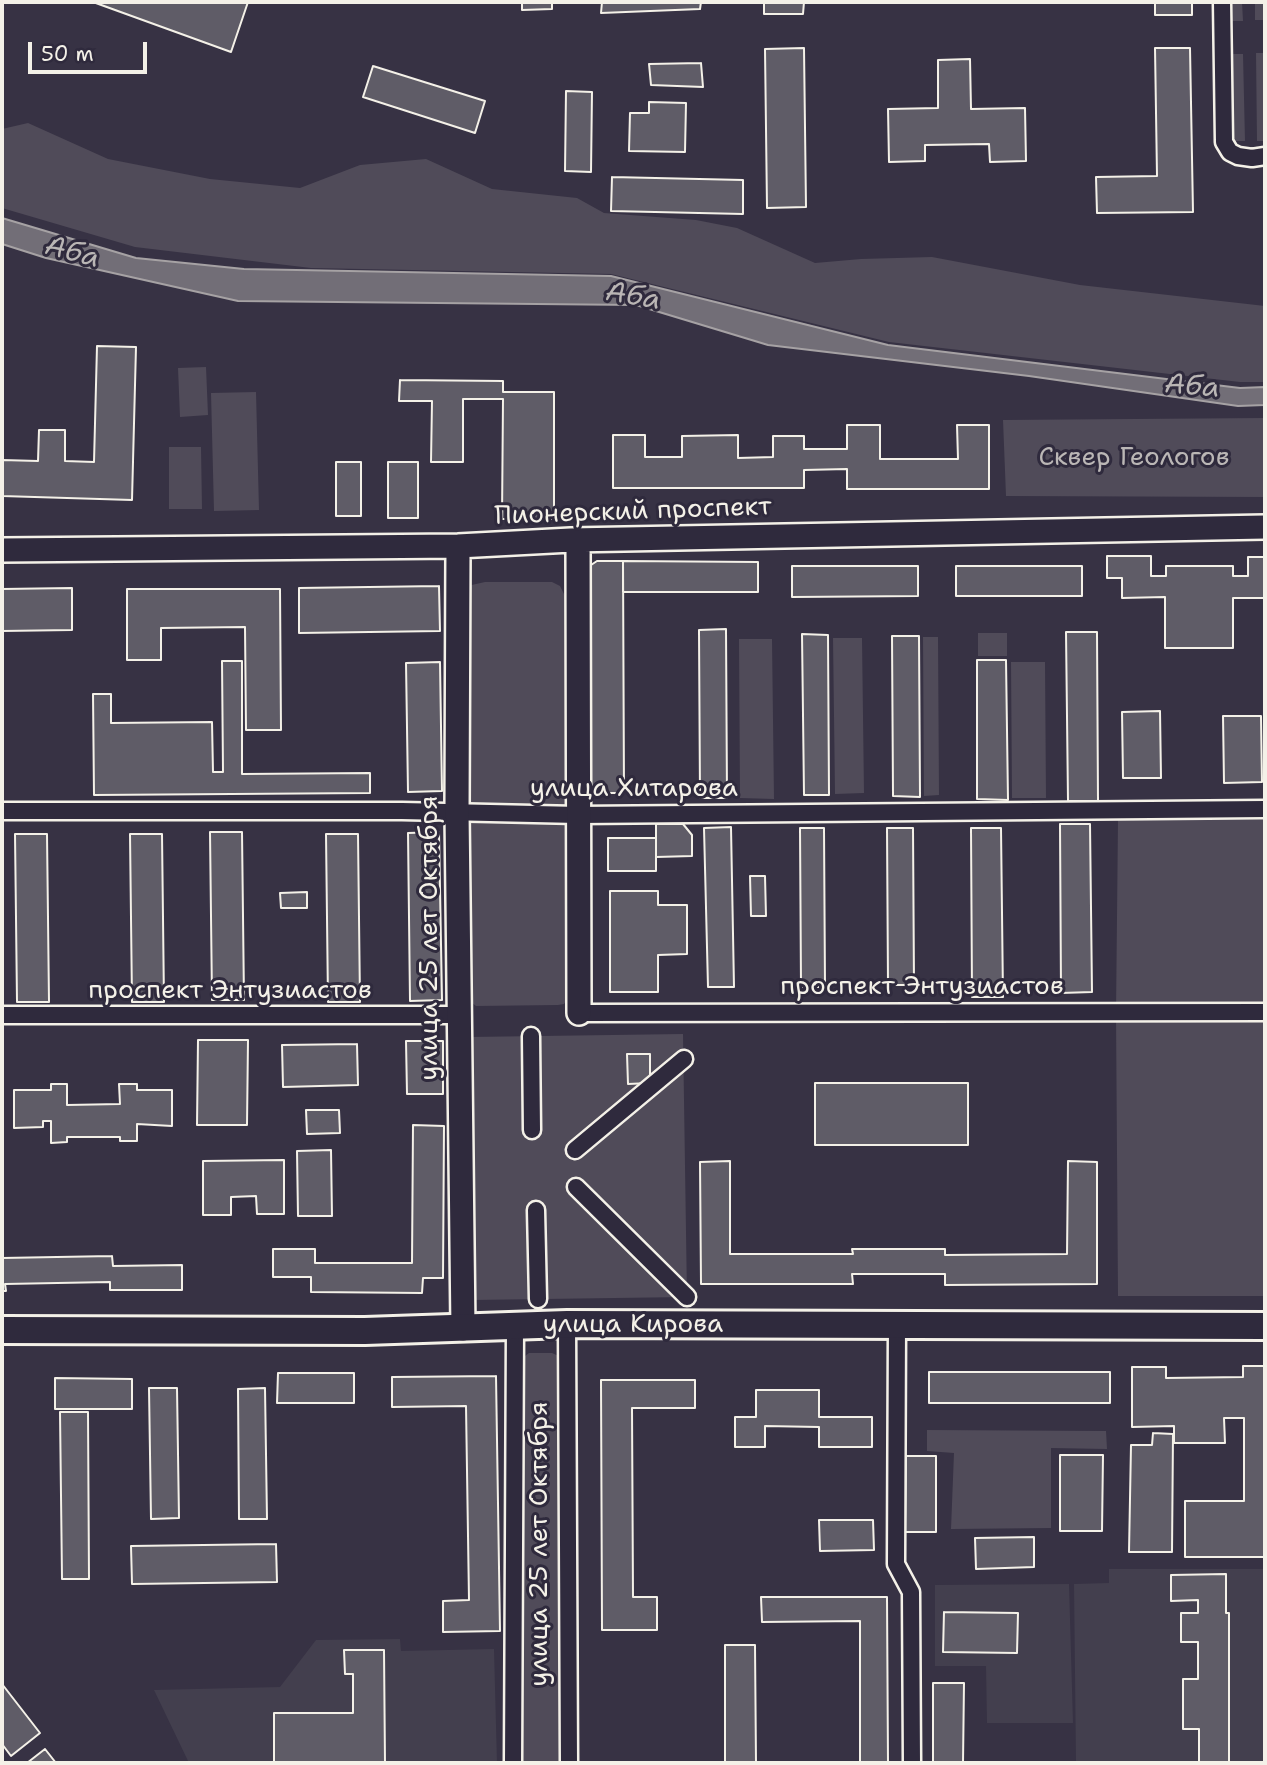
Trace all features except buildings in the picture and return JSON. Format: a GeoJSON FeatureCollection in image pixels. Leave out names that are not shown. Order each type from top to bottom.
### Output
{"type":"FeatureCollection","features":[{"type":"Feature","properties":{"kind":"main road","name":"улица Кирова"},"geometry":{"type":"LineString","coordinates":[[2,1330],[463,1329],[567,1324],[1265,1326]]}},
{"type":"Feature","properties":{"kind":"street"},"geometry":{"type":"LineString","coordinates":[[1222,2],[1224,142],[1230,152],[1238,156],[1265,156]]}},
{"type":"Feature","properties":{"kind":"street","name":"Пионерский проспект"},"geometry":{"type":"LineString","coordinates":[[2,550],[458,546],[578,540],[1265,527]]}},
{"type":"Feature","properties":{"kind":"street"},"geometry":{"type":"LineString","coordinates":[[578,540],[579,1013]]}},
{"type":"Feature","properties":{"kind":"street","name":"улица 25 лет Октября"},"geometry":{"type":"LineString","coordinates":[[458,546],[458,1015],[463,1329]]}},
{"type":"Feature","properties":{"kind":"street","name":"улица Хитарова"},"geometry":{"type":"LineString","coordinates":[[2,811],[457,812],[578,815],[1265,809]]}},
{"type":"Feature","properties":{"kind":"street","name":"проспект Энтузиастов"},"geometry":{"type":"LineString","coordinates":[[579,1013],[1265,1012]]}},
{"type":"Feature","properties":{"kind":"street","name":"проспект Энтузиастов"},"geometry":{"type":"LineString","coordinates":[[2,1015],[458,1015]]}},
{"type":"Feature","properties":{"kind":"street"},"geometry":{"type":"LineString","coordinates":[[531,1036],[532,1130]]}},
{"type":"Feature","properties":{"kind":"street"},"geometry":{"type":"LineString","coordinates":[[575,1150],[684,1059]]}},
{"type":"Feature","properties":{"kind":"street"},"geometry":{"type":"LineString","coordinates":[[576,1188],[687,1297]]}},
{"type":"Feature","properties":{"kind":"street"},"geometry":{"type":"LineString","coordinates":[[536,1210],[538,1299]]}},
{"type":"Feature","properties":{"kind":"street","name":"улица 25 лет Октября"},"geometry":{"type":"LineString","coordinates":[[567,1324],[569,1763]]}},
{"type":"Feature","properties":{"kind":"street"},"geometry":{"type":"LineString","coordinates":[[897,1325],[896,1564],[911,1592],[912,1763]]}},
{"type":"Feature","properties":{"kind":"street","name":"улица 25 лет Октября"},"geometry":{"type":"LineString","coordinates":[[513,1763],[515,1327]]}},
{"type":"Feature","properties":{"kind":"shaded area"},"geometry":{"type":"Polygon","coordinates":[[[1109,1569],[1265,1569],[1265,1763],[1076,1763],[1074,1584],[1109,1583],[1109,1569]]]}},
{"type":"Feature","properties":{"kind":"shaded area"},"geometry":{"type":"Polygon","coordinates":[[[1069,1584],[1073,1723],[987,1723],[986,1666],[935,1666],[935,1585],[1069,1584]]]}},
{"type":"Feature","properties":{"kind":"shaded area"},"geometry":{"type":"Polygon","coordinates":[[[400,1639],[401,1651],[494,1649],[497,1763],[189,1763],[154,1690],[280,1687],[316,1640],[400,1639]]]}},
{"type":"Feature","properties":{"kind":"green space"},"geometry":{"type":"Polygon","coordinates":[[[1230,2],[1242,2],[1243,21],[1231,21],[1230,2]]]}},
{"type":"Feature","properties":{"kind":"green space"},"geometry":{"type":"Polygon","coordinates":[[[1255,2],[1265,2],[1265,20],[1255,20],[1255,2]]]}},
{"type":"Feature","properties":{"kind":"green space"},"geometry":{"type":"Polygon","coordinates":[[[1256,53],[1265,53],[1265,141],[1257,141],[1256,53]]]}},
{"type":"Feature","properties":{"kind":"green space"},"geometry":{"type":"Polygon","coordinates":[[[1231,54],[1243,54],[1245,141],[1233,141],[1231,54]]]}},
{"type":"Feature","properties":{"kind":"green space"},"geometry":{"type":"Polygon","coordinates":[[[28,123],[108,159],[210,179],[300,188],[360,165],[426,159],[492,189],[577,198],[604,213],[696,220],[737,228],[815,263],[932,257],[1080,285],[1265,306],[1265,382],[1240,382],[889,342],[611,274],[311,268],[135,247],[2,208],[2,129],[28,123]]]}},
{"type":"Feature","properties":{"kind":"green space"},"geometry":{"type":"Polygon","coordinates":[[[206,367],[208,415],[180,417],[178,368],[206,367]]]}},
{"type":"Feature","properties":{"kind":"green space"},"geometry":{"type":"Polygon","coordinates":[[[256,392],[259,510],[214,511],[211,393],[256,392]]]}},
{"type":"Feature","properties":{"kind":"green space","name":"Сквер Геологов"},"geometry":{"type":"Polygon","coordinates":[[[1265,418],[1265,497],[1006,496],[1003,420],[1265,418]]]}},
{"type":"Feature","properties":{"kind":"green space"},"geometry":{"type":"Polygon","coordinates":[[[169,447],[201,447],[202,509],[169,509],[169,447]]]}},
{"type":"Feature","properties":{"kind":"green space"},"geometry":{"type":"Polygon","coordinates":[[[485,582],[552,582],[560,586],[565,596],[568,998],[564,1004],[476,1006],[466,998],[467,586],[485,582]]]}},
{"type":"Feature","properties":{"kind":"green space"},"geometry":{"type":"Polygon","coordinates":[[[978,633],[1007,633],[1007,656],[978,656],[978,633]]]}},
{"type":"Feature","properties":{"kind":"green space"},"geometry":{"type":"Polygon","coordinates":[[[923,637],[938,637],[939,795],[924,796],[923,637]]]}},
{"type":"Feature","properties":{"kind":"green space"},"geometry":{"type":"Polygon","coordinates":[[[833,638],[862,638],[864,793],[835,794],[833,638]]]}},
{"type":"Feature","properties":{"kind":"green space"},"geometry":{"type":"Polygon","coordinates":[[[739,639],[772,639],[774,799],[740,798],[739,639]]]}},
{"type":"Feature","properties":{"kind":"green space"},"geometry":{"type":"Polygon","coordinates":[[[1011,662],[1045,662],[1046,798],[1012,798],[1011,662]]]}},
{"type":"Feature","properties":{"kind":"green space"},"geometry":{"type":"Polygon","coordinates":[[[1118,820],[1265,820],[1265,1296],[1118,1296],[1118,820]]]}},
{"type":"Feature","properties":{"kind":"green space"},"geometry":{"type":"Polygon","coordinates":[[[683,1034],[687,1297],[472,1300],[469,1037],[683,1034]]]}},
{"type":"Feature","properties":{"kind":"green space"},"geometry":{"type":"Polygon","coordinates":[[[529,1353],[552,1353],[561,1357],[563,1763],[522,1763],[521,1359],[529,1353]]]}},
{"type":"Feature","properties":{"kind":"green space"},"geometry":{"type":"Polygon","coordinates":[[[927,1430],[1106,1431],[1107,1449],[1051,1448],[1051,1528],[951,1529],[954,1453],[927,1451],[927,1430]]]}},
{"type":"Feature","properties":{"kind":"water","name":"Аба"},"geometry":{"type":"Polygon","coordinates":[[[2,218],[136,258],[244,269],[611,276],[888,345],[1240,388],[1265,387],[1265,405],[1238,406],[1029,376],[768,345],[636,305],[238,301],[46,258],[2,244],[2,218]]]}}]}
